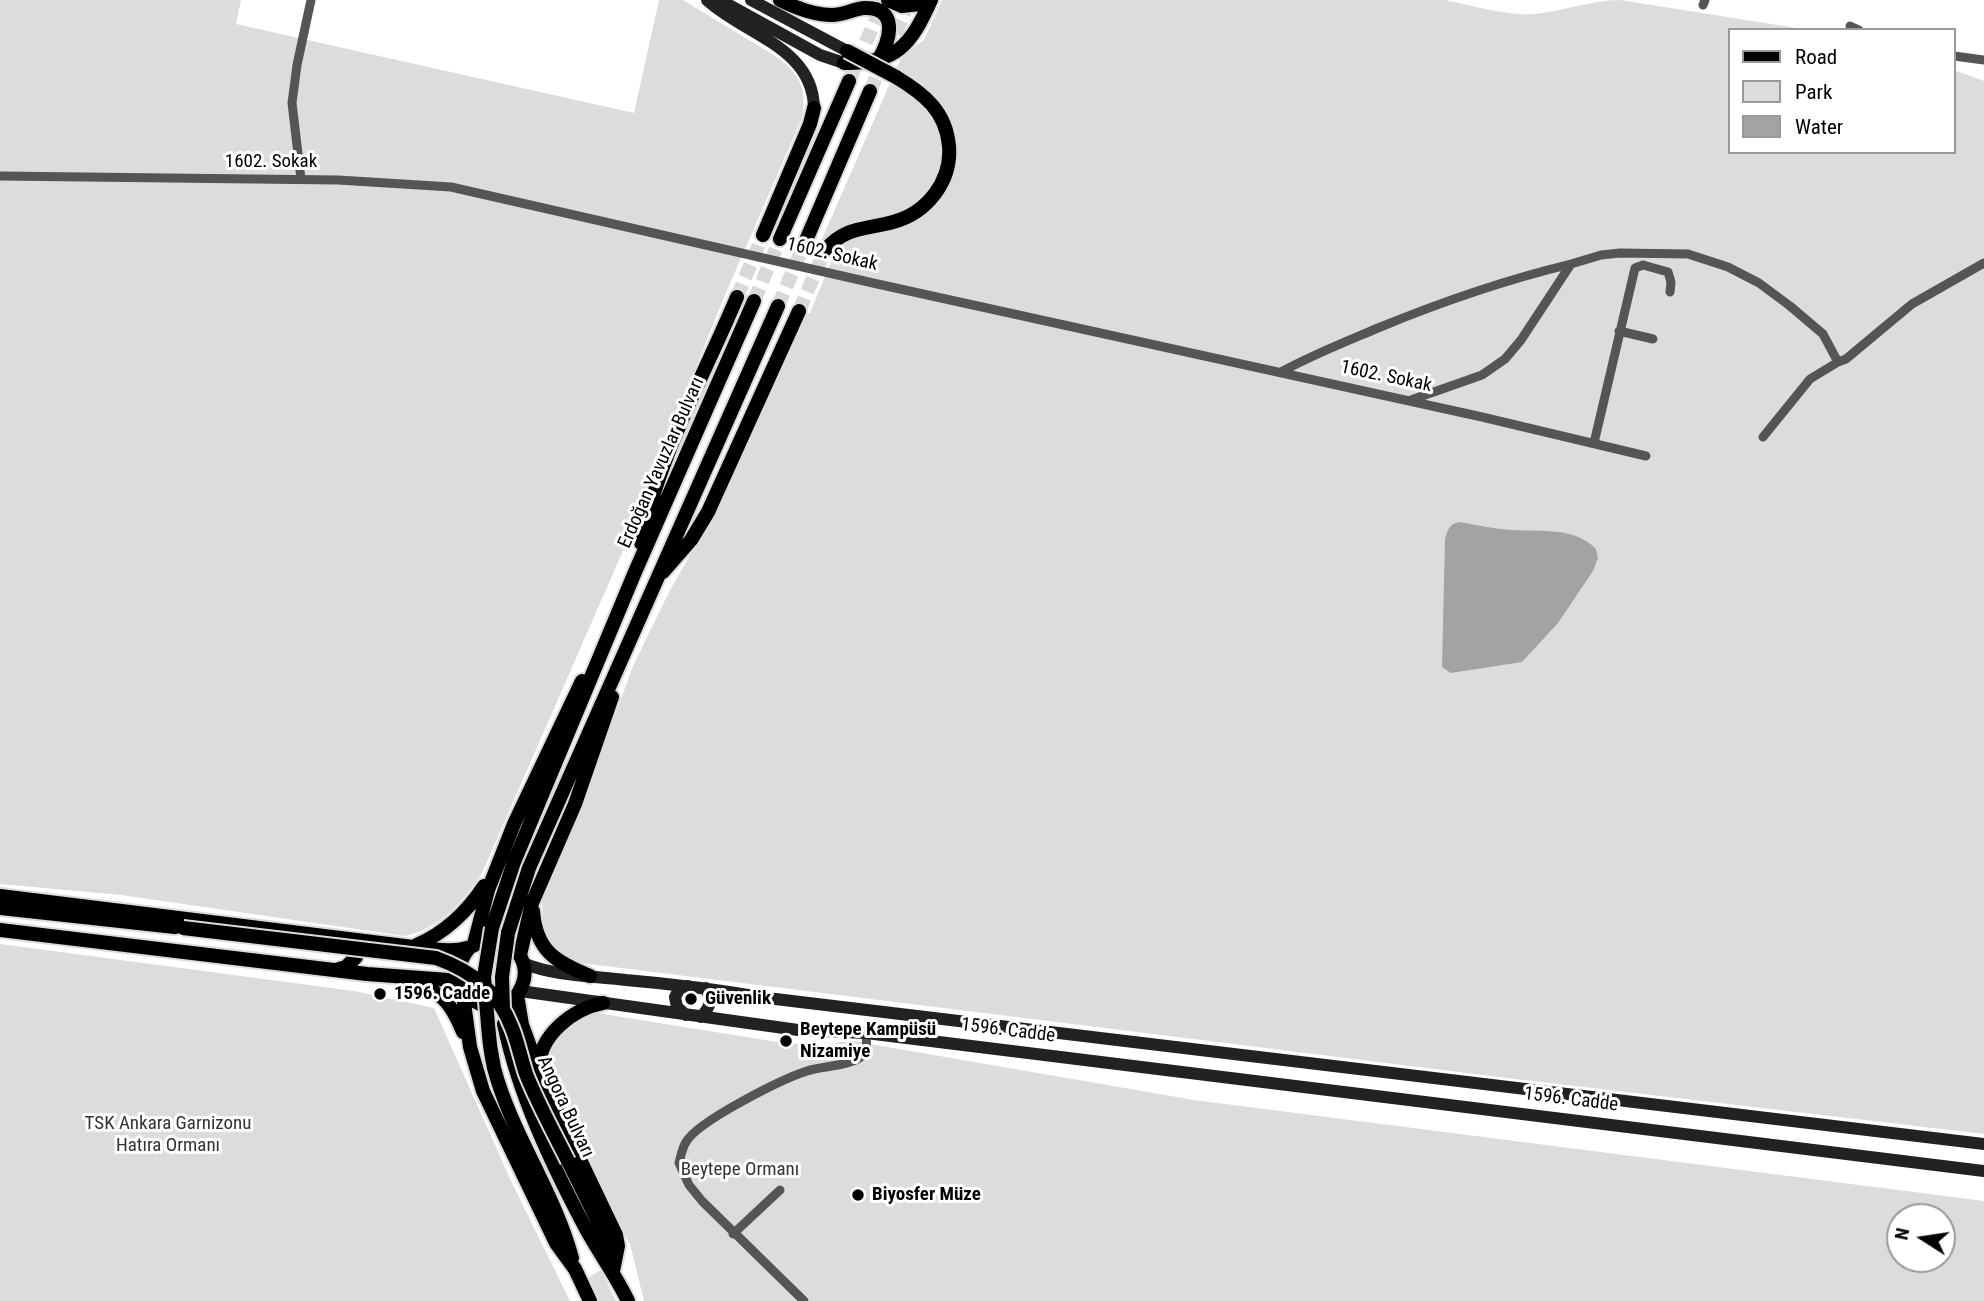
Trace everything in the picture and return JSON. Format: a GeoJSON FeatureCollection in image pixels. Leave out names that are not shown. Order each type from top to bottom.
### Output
{"type":"FeatureCollection","features":[{"type":"Feature","properties":{"kind":"main road"},"geometry":{"type":"LineString","coordinates":[[706,0],[795,60],[811,86],[814,108],[810,124],[763,235]]}},
{"type":"Feature","properties":{"kind":"main road"},"geometry":{"type":"LineString","coordinates":[[720,0],[820,55],[878,60],[892,55],[907,44],[930,2]]}},
{"type":"Feature","properties":{"kind":"main road"},"geometry":{"type":"LineString","coordinates":[[751,0],[846,57],[896,77],[921,93],[940,114],[947,132],[949,144],[946,174],[935,194],[920,208],[892,222],[845,233],[825,250]]}},
{"type":"Feature","properties":{"kind":"main road"},"geometry":{"type":"LineString","coordinates":[[780,0],[823,15],[845,14],[858,4],[881,12],[887,19],[890,39],[878,60]]}},
{"type":"Feature","properties":{"kind":"main road"},"geometry":{"type":"LineString","coordinates":[[888,0],[902,6],[930,2]]}},
{"type":"Feature","properties":{"kind":"main road"},"geometry":{"type":"LineString","coordinates":[[780,239],[849,81]]}},
{"type":"Feature","properties":{"kind":"main road"},"geometry":{"type":"LineString","coordinates":[[804,245],[870,91]]}},
{"type":"Feature","properties":{"kind":"main road"},"geometry":{"type":"LineString","coordinates":[[635,572],[646,516],[663,466],[737,297]]}},
{"type":"Feature","properties":{"kind":"main road","name":"Erdoğan Yavuzlar Bulvarı"},"geometry":{"type":"LineString","coordinates":[[575,1269],[553,1202],[504,1097],[494,1067],[484,978],[492,928],[514,862],[635,572],[754,301]]}},
{"type":"Feature","properties":{"kind":"main road"},"geometry":{"type":"LineString","coordinates":[[522,959],[532,903],[588,769],[628,642],[778,306]]}},
{"type":"Feature","properties":{"kind":"main road"},"geometry":{"type":"LineString","coordinates":[[655,581],[691,540],[708,512],[799,311]]}},
{"type":"Feature","properties":{"kind":"main road","name":"Erdoğan Yavuzlar Bulvarı"},"geometry":{"type":"LineString","coordinates":[[463,981],[459,964],[472,946],[496,867],[527,793],[564,716],[607,641]]}},
{"type":"Feature","properties":{"kind":"main road","name":"Angora Bulvarı"},"geometry":{"type":"LineString","coordinates":[[628,642],[526,876],[508,933],[502,977],[504,1024],[511,1057],[531,1115],[585,1227],[613,1271],[628,1301]]}},
{"type":"Feature","properties":{"kind":"main road"},"geometry":{"type":"LineString","coordinates":[[413,947],[433,937],[459,918],[473,903],[496,867]]}},
{"type":"Feature","properties":{"kind":"main road","name":"1596. Cadde"},"geometry":{"type":"LineString","coordinates":[[0,896],[413,947],[472,946],[488,940],[497,940],[514,948],[522,959],[534,968],[590,976],[1984,1144]]}},
{"type":"Feature","properties":{"kind":"main road"},"geometry":{"type":"LineString","coordinates":[[532,903],[538,936],[547,951],[561,963],[590,976]]}},
{"type":"Feature","properties":{"kind":"main road","name":"1596. Cadde"},"geometry":{"type":"LineString","coordinates":[[0,908],[436,958],[463,981],[474,1002],[492,1006],[509,1001],[518,993],[798,1030],[866,1033],[1984,1171]]}},
{"type":"Feature","properties":{"kind":"main road","name":"1596. Cadde"},"geometry":{"type":"LineString","coordinates":[[0,930],[366,974],[463,981]]}},
{"type":"Feature","properties":{"kind":"main road"},"geometry":{"type":"LineString","coordinates":[[334,970],[346,967],[356,957],[355,949],[338,936]]}},
{"type":"Feature","properties":{"kind":"main road","name":"Angora Bulvarı"},"geometry":{"type":"LineString","coordinates":[[522,959],[525,977],[518,993],[523,1025],[539,1069],[615,1235],[618,1246],[613,1271]]}},
{"type":"Feature","properties":{"kind":"main road"},"geometry":{"type":"LineString","coordinates":[[366,974],[425,986],[435,992],[456,1014],[469,1041]]}},
{"type":"Feature","properties":{"kind":"main road"},"geometry":{"type":"LineString","coordinates":[[463,981],[469,1041],[483,1091],[556,1243],[575,1269],[590,1301]]}},
{"type":"Feature","properties":{"kind":"main road","name":"Angora Bulvarı"},"geometry":{"type":"LineString","coordinates":[[463,981],[487,988],[503,1009],[526,1073],[608,1242],[613,1271]]}},
{"type":"Feature","properties":{"kind":"main road"},"geometry":{"type":"LineString","coordinates":[[686,1015],[677,1007],[675,998],[680,988],[688,986]]}},
{"type":"Feature","properties":{"kind":"main road"},"geometry":{"type":"LineString","coordinates":[[701,1017],[710,1006],[711,999],[706,988]]}},
{"type":"Feature","properties":{"kind":"main road"},"geometry":{"type":"LineString","coordinates":[[539,1069],[542,1049],[555,1031],[576,1012],[603,1003]]}},
{"type":"Feature","properties":{"kind":"main road"},"geometry":{"type":"LineString","coordinates":[[469,1041],[481,1018],[492,1015],[511,1016],[523,1025]]}},
{"type":"Feature","properties":{"kind":"street"},"geometry":{"type":"LineString","coordinates":[[300,179],[292,103],[311,0]]}},
{"type":"Feature","properties":{"kind":"street"},"geometry":{"type":"LineString","coordinates":[[1956,56],[1984,60]]}},
{"type":"Feature","properties":{"kind":"street","name":"1602. Sokak"},"geometry":{"type":"LineString","coordinates":[[0,176],[300,179],[452,187],[1646,456]]}},
{"type":"Feature","properties":{"kind":"street"},"geometry":{"type":"LineString","coordinates":[[1281,372],[1308,357],[1446,301],[1601,255],[1657,252],[1688,254],[1728,267],[1759,283],[1823,334],[1838,362]]}},
{"type":"Feature","properties":{"kind":"street"},"geometry":{"type":"LineString","coordinates":[[1763,437],[1810,379],[1846,359],[1912,304],[1984,263]]}},
{"type":"Feature","properties":{"kind":"street"},"geometry":{"type":"LineString","coordinates":[[1409,401],[1482,375],[1505,359],[1521,340],[1571,264]]}},
{"type":"Feature","properties":{"kind":"street"},"geometry":{"type":"LineString","coordinates":[[1594,443],[1635,268],[1643,265],[1668,272],[1670,292]]}},
{"type":"Feature","properties":{"kind":"street"},"geometry":{"type":"LineString","coordinates":[[1619,331],[1653,339]]}},
{"type":"Feature","properties":{"kind":"street"},"geometry":{"type":"LineString","coordinates":[[804,1301],[733,1234],[689,1185],[679,1163],[685,1142],[704,1124],[788,1078],[862,1056],[866,1051],[866,1033]]}},
{"type":"Feature","properties":{"kind":"street"},"geometry":{"type":"LineString","coordinates":[[733,1234],[780,1191]]}},
{"type":"Feature","properties":{"kind":"green space"},"geometry":{"type":"Polygon","coordinates":[[[0,0],[241,0],[236,24],[634,113],[659,0],[683,0],[772,54],[789,67],[799,81],[804,97],[802,118],[725,295],[641,501],[629,537],[482,873],[450,912],[429,927],[405,936],[121,895],[0,884],[0,0]]]}},
{"type":"Feature","properties":{"kind":"green space"},"geometry":{"type":"Polygon","coordinates":[[[942,0],[1445,0],[1523,14],[1620,0],[1796,28],[1728,28],[1728,154],[1956,154],[1956,71],[1984,81],[1984,1134],[1507,1078],[581,963],[568,960],[555,949],[543,928],[542,899],[581,809],[633,666],[670,590],[728,489],[803,315],[810,313],[835,252],[818,248],[902,56],[924,40],[942,0]]]}},
{"type":"Feature","properties":{"kind":"green space","name":"TSK Ankara Garnizonu Hatıra Ormanı"},"geometry":{"type":"Polygon","coordinates":[[[0,944],[354,991],[434,1008],[511,1181],[570,1301],[0,1301],[0,944]]]}},
{"type":"Feature","properties":{"kind":"green space","name":"Beytepe Ormanı"},"geometry":{"type":"Polygon","coordinates":[[[591,1012],[824,1047],[847,1040],[1194,1100],[1984,1201],[1984,1301],[644,1301],[630,1244],[589,1169],[546,1067],[551,1049],[568,1029],[591,1012]]]}},
{"type":"Feature","properties":{"kind":"green space"},"geometry":{"type":"Polygon","coordinates":[[[601,1270],[616,1301],[599,1301],[589,1277],[601,1270]]]}},
{"type":"Feature","properties":{"kind":"water"},"geometry":{"type":"Polygon","coordinates":[[[1460,522],[1505,529],[1567,533],[1596,549],[1598,558],[1593,571],[1558,623],[1522,662],[1451,673],[1442,667],[1445,539],[1451,525],[1460,522]]]}},
{"type":"Feature","properties":{"kind":"tunnel"},"geometry":{"type":"LineString","coordinates":[[870,91],[910,0]]}},
{"type":"Feature","properties":{"kind":"tunnel"},"geometry":{"type":"LineString","coordinates":[[849,81],[884,1]]}},
{"type":"Feature","properties":{"kind":"tunnel"},"geometry":{"type":"LineString","coordinates":[[737,297],[763,235]]}},
{"type":"Feature","properties":{"kind":"tunnel"},"geometry":{"type":"LineString","coordinates":[[754,301],[780,239]]}},
{"type":"Feature","properties":{"kind":"tunnel"},"geometry":{"type":"LineString","coordinates":[[778,306],[804,245]]}},
{"type":"Feature","properties":{"kind":"tunnel"},"geometry":{"type":"LineString","coordinates":[[799,311],[825,250]]}},
{"type":"Feature","properties":{"kind":"place","name":"1596. Cadde"},"geometry":{"type":"Point","coordinates":[380,994]}},
{"type":"Feature","properties":{"kind":"place","name":"Güvenlik"},"geometry":{"type":"Point","coordinates":[691,999]}},
{"type":"Feature","properties":{"kind":"place","name":"Beytepe Kampüsü Nizamiye"},"geometry":{"type":"Point","coordinates":[786,1041]}},
{"type":"Feature","properties":{"kind":"place","name":"Biyosfer Müze"},"geometry":{"type":"Point","coordinates":[858,1195]}}]}
